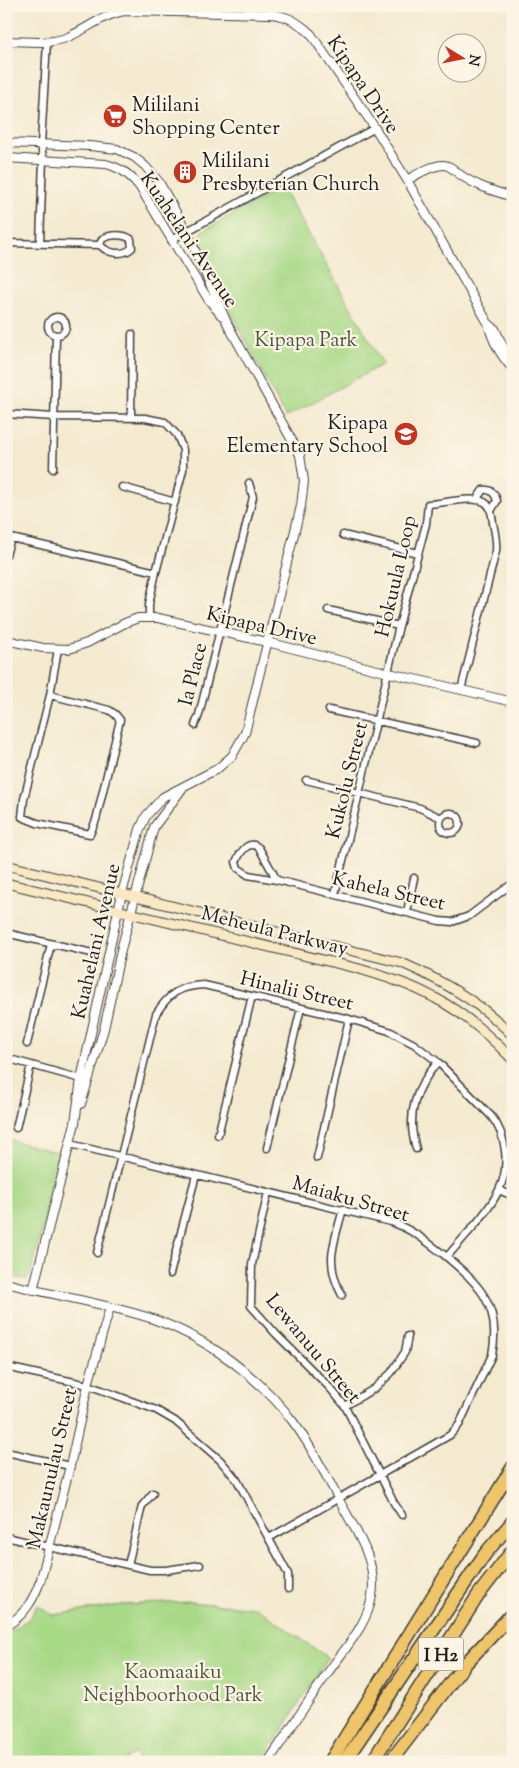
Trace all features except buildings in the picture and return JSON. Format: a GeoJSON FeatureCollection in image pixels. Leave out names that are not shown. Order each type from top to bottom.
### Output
{"type":"FeatureCollection","features":[{"type":"Feature","properties":{"kind":"highway"},"geometry":{"type":"LineString","coordinates":[[330,1762],[513,1467]]}},
{"type":"Feature","properties":{"kind":"highway"},"geometry":{"type":"LineString","coordinates":[[485,1554],[513,1516]]}},
{"type":"Feature","properties":{"kind":"highway","name":"I H2"},"geometry":{"type":"LineString","coordinates":[[344,1762],[485,1554],[513,1521]]}},
{"type":"Feature","properties":{"kind":"highway","name":"I H2"},"geometry":{"type":"LineString","coordinates":[[372,1762],[479,1594],[513,1550]]}},
{"type":"Feature","properties":{"kind":"highway"},"geometry":{"type":"LineString","coordinates":[[390,1762],[465,1664],[513,1613]]}},
{"type":"Feature","properties":{"kind":"main road","name":"Meheula Parkway"},"geometry":{"type":"LineString","coordinates":[[6,865],[402,963],[426,973],[468,998],[500,1022],[513,1036]]}},
{"type":"Feature","properties":{"kind":"main road","name":"Meheula Parkway"},"geometry":{"type":"LineString","coordinates":[[6,883],[356,968],[405,984],[435,998],[460,1014],[494,1040],[513,1060]]}},
{"type":"Feature","properties":{"kind":"street","name":"Kipapa Drive"},"geometry":{"type":"LineString","coordinates":[[6,41],[47,42],[68,36],[116,12],[125,11],[262,13],[287,16],[300,24],[311,34],[375,128],[407,180],[488,323],[491,334],[504,360],[513,368]]}},
{"type":"Feature","properties":{"kind":"street"},"geometry":{"type":"LineString","coordinates":[[40,243],[43,159],[41,144],[47,42]]}},
{"type":"Feature","properties":{"kind":"street"},"geometry":{"type":"LineString","coordinates":[[171,240],[375,128]]}},
{"type":"Feature","properties":{"kind":"street","name":"Kuahelani Avenue"},"geometry":{"type":"LineString","coordinates":[[6,144],[90,146],[117,150],[134,157],[146,166],[159,182],[186,232],[228,324],[300,455],[304,470],[301,506],[245,733],[232,756],[217,769],[163,797],[146,816],[135,845],[118,910],[75,1123],[33,1290]]}},
{"type":"Feature","properties":{"kind":"street","name":"Kuahelani Avenue"},"geometry":{"type":"LineString","coordinates":[[6,158],[106,164],[121,168],[139,186],[208,299],[228,324]]}},
{"type":"Feature","properties":{"kind":"street"},"geometry":{"type":"LineString","coordinates":[[407,180],[435,166],[444,165],[482,187],[513,197]]}},
{"type":"Feature","properties":{"kind":"street"},"geometry":{"type":"LineString","coordinates":[[6,242],[100,245],[109,252],[117,253],[128,252],[132,248],[131,239],[128,237],[113,236],[102,239],[100,245]]}},
{"type":"Feature","properties":{"kind":"street"},"geometry":{"type":"LineString","coordinates":[[131,417],[132,334]]}},
{"type":"Feature","properties":{"kind":"street"},"geometry":{"type":"LineString","coordinates":[[53,468],[56,336]]}},
{"type":"Feature","properties":{"kind":"street"},"geometry":{"type":"LineString","coordinates":[[6,414],[157,419],[165,422],[177,435],[184,458],[183,470],[148,604],[149,617]]}},
{"type":"Feature","properties":{"kind":"street","name":"Ia Place"},"geometry":{"type":"LineString","coordinates":[[195,725],[253,497],[249,483]]}},
{"type":"Feature","properties":{"kind":"street"},"geometry":{"type":"LineString","coordinates":[[122,487],[175,502]]}},
{"type":"Feature","properties":{"kind":"street","name":"Hokuula Loop"},"geometry":{"type":"LineString","coordinates":[[389,673],[399,626],[426,524],[428,504],[476,500],[483,490],[488,490],[492,492],[497,501],[491,511],[497,540],[495,562],[461,690]]}},
{"type":"Feature","properties":{"kind":"street"},"geometry":{"type":"LineString","coordinates":[[476,500],[483,501],[491,511]]}},
{"type":"Feature","properties":{"kind":"street"},"geometry":{"type":"LineString","coordinates":[[343,535],[418,553]]}},
{"type":"Feature","properties":{"kind":"street"},"geometry":{"type":"LineString","coordinates":[[6,555],[11,538],[156,572]]}},
{"type":"Feature","properties":{"kind":"street"},"geometry":{"type":"LineString","coordinates":[[328,610],[399,626]]}},
{"type":"Feature","properties":{"kind":"street","name":"Kipapa Drive"},"geometry":{"type":"LineString","coordinates":[[6,640],[43,648],[70,649],[87,643],[125,623],[149,617],[166,619],[513,702]]}},
{"type":"Feature","properties":{"kind":"street"},"geometry":{"type":"LineString","coordinates":[[50,695],[109,710],[116,714],[120,720],[96,820],[90,834],[37,823],[22,816],[24,799],[50,695],[58,649]]}},
{"type":"Feature","properties":{"kind":"street","name":"Kukolu Street"},"geometry":{"type":"LineString","coordinates":[[335,894],[389,673]]}},
{"type":"Feature","properties":{"kind":"street"},"geometry":{"type":"LineString","coordinates":[[329,710],[477,742]]}},
{"type":"Feature","properties":{"kind":"street"},"geometry":{"type":"LineString","coordinates":[[306,780],[420,808],[441,818]]}},
{"type":"Feature","properties":{"kind":"street","name":"Kuahelani Avenue"},"geometry":{"type":"LineString","coordinates":[[84,1080],[104,1029],[131,913],[154,827],[183,788]]}},
{"type":"Feature","properties":{"kind":"street","name":"Kahela Street"},"geometry":{"type":"LineString","coordinates":[[277,880],[260,848],[255,844],[251,844],[238,856],[236,862],[238,868],[248,874],[439,921],[452,922],[468,916],[513,883]]}},
{"type":"Feature","properties":{"kind":"street"},"geometry":{"type":"LineString","coordinates":[[407,912],[414,878]]}},
{"type":"Feature","properties":{"kind":"street"},"geometry":{"type":"LineString","coordinates":[[6,932],[92,953]]}},
{"type":"Feature","properties":{"kind":"street"},"geometry":{"type":"LineString","coordinates":[[27,1044],[52,944]]}},
{"type":"Feature","properties":{"kind":"street","name":"Hinalii Street"},"geometry":{"type":"LineString","coordinates":[[97,1253],[156,1014],[165,1000],[174,992],[194,985],[204,985],[349,1019],[378,1027],[403,1038],[438,1062],[497,1123],[504,1142],[505,1158],[499,1190],[482,1216],[446,1258]]}},
{"type":"Feature","properties":{"kind":"street"},"geometry":{"type":"LineString","coordinates":[[218,1136],[252,996]]}},
{"type":"Feature","properties":{"kind":"street"},"geometry":{"type":"LineString","coordinates":[[268,1148],[301,1008]]}},
{"type":"Feature","properties":{"kind":"street"},"geometry":{"type":"LineString","coordinates":[[317,1158],[349,1019]]}},
{"type":"Feature","properties":{"kind":"street"},"geometry":{"type":"LineString","coordinates":[[6,1058],[84,1080]]}},
{"type":"Feature","properties":{"kind":"street"},"geometry":{"type":"LineString","coordinates":[[416,1149],[411,1133],[411,1119],[415,1097],[430,1071],[438,1062]]}},
{"type":"Feature","properties":{"kind":"street"},"geometry":{"type":"LineString","coordinates":[[16,1128],[31,1065]]}},
{"type":"Feature","properties":{"kind":"street","name":"Maiaku Street"},"geometry":{"type":"LineString","coordinates":[[70,1144],[391,1222],[417,1234],[467,1275],[483,1292],[493,1316],[494,1343],[492,1355],[459,1425],[450,1435],[269,1538]]}},
{"type":"Feature","properties":{"kind":"street"},"geometry":{"type":"LineString","coordinates":[[170,1274],[196,1175]]}},
{"type":"Feature","properties":{"kind":"street"},"geometry":{"type":"LineString","coordinates":[[499,1190],[513,1196]]}},
{"type":"Feature","properties":{"kind":"street","name":"Lewanuu Street"},"geometry":{"type":"LineString","coordinates":[[268,1192],[252,1264],[251,1306],[345,1406],[402,1515]]}},
{"type":"Feature","properties":{"kind":"street"},"geometry":{"type":"LineString","coordinates":[[342,1295],[334,1281],[332,1254],[343,1209]]}},
{"type":"Feature","properties":{"kind":"street"},"geometry":{"type":"LineString","coordinates":[[6,1283],[154,1319],[179,1329],[204,1343],[236,1364],[278,1402],[294,1422],[320,1462],[369,1558],[373,1581],[368,1610],[356,1634],[268,1762]]}},
{"type":"Feature","properties":{"kind":"street","name":"Makaunulau Street"},"geometry":{"type":"LineString","coordinates":[[6,1626],[26,1611],[35,1596],[50,1547],[88,1385],[110,1307]]}},
{"type":"Feature","properties":{"kind":"street"},"geometry":{"type":"LineString","coordinates":[[345,1406],[375,1388],[391,1373],[405,1352],[408,1336]]}},
{"type":"Feature","properties":{"kind":"street"},"geometry":{"type":"LineString","coordinates":[[6,1367],[88,1385],[156,1410],[175,1421],[199,1440],[237,1480],[288,1574],[288,1589]]}},
{"type":"Feature","properties":{"kind":"street"},"geometry":{"type":"LineString","coordinates":[[6,1452],[70,1466]]}},
{"type":"Feature","properties":{"kind":"street"},"geometry":{"type":"LineString","coordinates":[[128,1565],[142,1506],[153,1493]]}},
{"type":"Feature","properties":{"kind":"street"},"geometry":{"type":"LineString","coordinates":[[6,1536],[150,1570],[166,1570],[200,1565]]}},
{"type":"Feature","properties":{"kind":"green space","name":"Kipapa Park"},"geometry":{"type":"Polygon","coordinates":[[[282,187],[383,364],[286,417],[222,296],[199,241],[201,232],[282,187]]]}},
{"type":"Feature","properties":{"kind":"green space"},"geometry":{"type":"Polygon","coordinates":[[[6,1139],[60,1153],[31,1274],[27,1279],[6,1276],[6,1139]]]}},
{"type":"Feature","properties":{"kind":"green space","name":"Kaomaaiku Neighboorhood Park"},"geometry":{"type":"Polygon","coordinates":[[[189,1602],[257,1608],[328,1658],[262,1762],[139,1762],[135,1753],[122,1762],[6,1762],[6,1634],[29,1619],[37,1605],[53,1615],[122,1605],[189,1602]]]}},
{"type":"Feature","properties":{"kind":"place","name":"Mililani Shopping Center"},"geometry":{"type":"Point","coordinates":[115,116]}},
{"type":"Feature","properties":{"kind":"place","name":"Mililani Presbyterian Church"},"geometry":{"type":"Point","coordinates":[185,172]}},
{"type":"Feature","properties":{"kind":"place","name":"Kipapa Elementary School"},"geometry":{"type":"Point","coordinates":[406,434]}}]}
